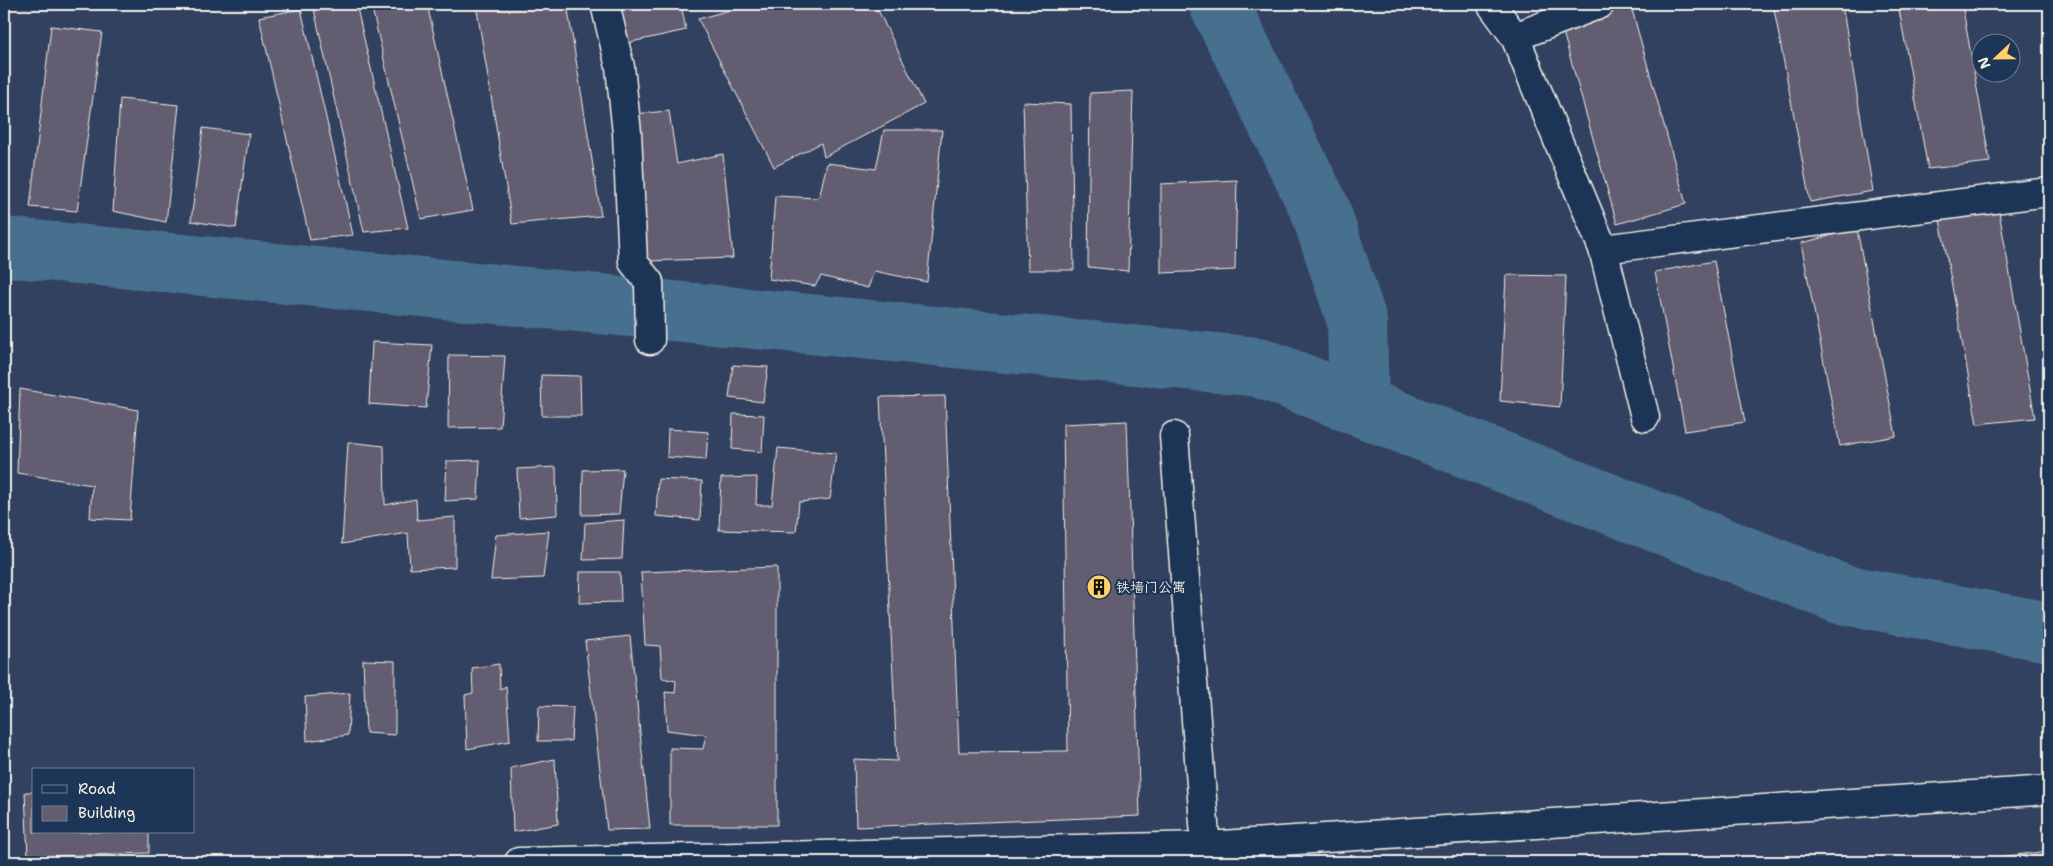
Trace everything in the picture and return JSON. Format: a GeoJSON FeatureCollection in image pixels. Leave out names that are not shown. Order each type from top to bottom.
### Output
{"type":"FeatureCollection","features":[{"type":"Feature","properties":{"kind":"street"},"geometry":{"type":"LineString","coordinates":[[605,4],[620,68],[627,132],[633,262],[650,282],[650,340]]}},
{"type":"Feature","properties":{"kind":"street"},"geometry":{"type":"LineString","coordinates":[[1491,4],[1515,37],[1603,249],[1645,417]]}},
{"type":"Feature","properties":{"kind":"street"},"geometry":{"type":"LineString","coordinates":[[1515,37],[1600,4]]}},
{"type":"Feature","properties":{"kind":"street"},"geometry":{"type":"LineString","coordinates":[[1603,249],[2049,192]]}},
{"type":"Feature","properties":{"kind":"street"},"geometry":{"type":"LineString","coordinates":[[1174,436],[1207,854]]}},
{"type":"Feature","properties":{"kind":"street"},"geometry":{"type":"LineString","coordinates":[[519,862],[1207,854],[2049,790]]}},
{"type":"Feature","properties":{"kind":"building"},"geometry":{"type":"Polygon","coordinates":[[[341,4],[356,4],[408,228],[364,232],[314,9],[341,4]]]}},
{"type":"Feature","properties":{"kind":"building"},"geometry":{"type":"Polygon","coordinates":[[[371,4],[427,4],[473,210],[421,219],[371,4]]]}},
{"type":"Feature","properties":{"kind":"building"},"geometry":{"type":"Polygon","coordinates":[[[476,4],[567,4],[601,216],[512,224],[476,4]]]}},
{"type":"Feature","properties":{"kind":"building"},"geometry":{"type":"Polygon","coordinates":[[[619,4],[681,4],[686,30],[627,43],[619,4]]]}},
{"type":"Feature","properties":{"kind":"building"},"geometry":{"type":"Polygon","coordinates":[[[739,4],[875,4],[924,104],[824,157],[821,143],[774,167],[698,19],[740,7],[739,4]]]}},
{"type":"Feature","properties":{"kind":"building"},"geometry":{"type":"Polygon","coordinates":[[[1773,4],[1842,4],[1873,191],[1810,202],[1773,4]]]}},
{"type":"Feature","properties":{"kind":"building"},"geometry":{"type":"Polygon","coordinates":[[[1898,4],[1962,4],[1970,49],[1970,82],[1976,82],[1990,162],[1928,169],[1898,4]]]}},
{"type":"Feature","properties":{"kind":"building"},"geometry":{"type":"Polygon","coordinates":[[[1631,6],[1686,204],[1617,224],[1561,25],[1631,6]]]}},
{"type":"Feature","properties":{"kind":"building"},"geometry":{"type":"Polygon","coordinates":[[[301,9],[353,235],[310,240],[259,17],[301,9]]]}},
{"type":"Feature","properties":{"kind":"building"},"geometry":{"type":"Polygon","coordinates":[[[51,26],[102,32],[77,211],[30,207],[51,26]]]}},
{"type":"Feature","properties":{"kind":"building"},"geometry":{"type":"Polygon","coordinates":[[[1133,91],[1128,271],[1088,267],[1090,93],[1133,91]]]}},
{"type":"Feature","properties":{"kind":"building"},"geometry":{"type":"Polygon","coordinates":[[[120,99],[179,105],[166,222],[113,211],[120,99]]]}},
{"type":"Feature","properties":{"kind":"building"},"geometry":{"type":"Polygon","coordinates":[[[1023,102],[1071,104],[1074,270],[1028,270],[1023,102]]]}},
{"type":"Feature","properties":{"kind":"building"},"geometry":{"type":"Polygon","coordinates":[[[669,111],[677,164],[723,154],[733,258],[647,261],[633,114],[669,111]]]}},
{"type":"Feature","properties":{"kind":"building"},"geometry":{"type":"Polygon","coordinates":[[[203,128],[249,134],[236,228],[191,221],[203,128]]]}},
{"type":"Feature","properties":{"kind":"building"},"geometry":{"type":"Polygon","coordinates":[[[884,130],[942,130],[927,282],[874,271],[868,288],[821,276],[815,286],[769,279],[775,196],[819,198],[827,163],[876,169],[884,130]]]}},
{"type":"Feature","properties":{"kind":"building"},"geometry":{"type":"Polygon","coordinates":[[[1237,180],[1235,270],[1161,273],[1161,184],[1237,180]]]}},
{"type":"Feature","properties":{"kind":"building"},"geometry":{"type":"Polygon","coordinates":[[[1998,206],[2035,418],[1977,424],[1939,214],[1998,206]]]}},
{"type":"Feature","properties":{"kind":"building"},"geometry":{"type":"Polygon","coordinates":[[[1857,229],[1896,436],[1840,446],[1801,243],[1857,229]]]}},
{"type":"Feature","properties":{"kind":"building"},"geometry":{"type":"Polygon","coordinates":[[[1714,261],[1745,422],[1685,431],[1655,272],[1714,261]]]}},
{"type":"Feature","properties":{"kind":"building"},"geometry":{"type":"Polygon","coordinates":[[[1506,275],[1566,276],[1560,407],[1500,401],[1506,275]]]}},
{"type":"Feature","properties":{"kind":"building"},"geometry":{"type":"Polygon","coordinates":[[[372,342],[432,345],[426,408],[369,404],[372,342]]]}},
{"type":"Feature","properties":{"kind":"building"},"geometry":{"type":"Polygon","coordinates":[[[449,355],[505,356],[500,427],[448,428],[449,355]]]}},
{"type":"Feature","properties":{"kind":"building"},"geometry":{"type":"Polygon","coordinates":[[[733,365],[768,367],[763,402],[729,398],[733,365]]]}},
{"type":"Feature","properties":{"kind":"building"},"geometry":{"type":"Polygon","coordinates":[[[541,375],[580,376],[581,416],[542,416],[541,375]]]}},
{"type":"Feature","properties":{"kind":"building"},"geometry":{"type":"Polygon","coordinates":[[[20,389],[138,410],[130,520],[90,518],[92,485],[17,473],[20,389]]]}},
{"type":"Feature","properties":{"kind":"building","name":"铁墙门公寓"},"geometry":{"type":"Polygon","coordinates":[[[945,396],[959,752],[1068,751],[1063,424],[1127,421],[1140,816],[856,827],[854,759],[897,761],[880,397],[945,396]]]}},
{"type":"Feature","properties":{"kind":"building"},"geometry":{"type":"Polygon","coordinates":[[[733,414],[764,415],[762,452],[732,449],[733,414]]]}},
{"type":"Feature","properties":{"kind":"building"},"geometry":{"type":"Polygon","coordinates":[[[668,429],[708,432],[706,460],[667,457],[668,429]]]}},
{"type":"Feature","properties":{"kind":"building"},"geometry":{"type":"Polygon","coordinates":[[[348,442],[384,446],[385,505],[416,499],[417,520],[455,517],[455,567],[410,569],[408,533],[342,544],[348,442]]]}},
{"type":"Feature","properties":{"kind":"building"},"geometry":{"type":"Polygon","coordinates":[[[778,448],[836,453],[830,499],[799,502],[796,532],[719,530],[721,478],[757,477],[756,505],[772,505],[778,448]]]}},
{"type":"Feature","properties":{"kind":"building"},"geometry":{"type":"Polygon","coordinates":[[[480,460],[478,499],[445,501],[447,461],[480,460]]]}},
{"type":"Feature","properties":{"kind":"building"},"geometry":{"type":"Polygon","coordinates":[[[556,467],[557,515],[519,518],[517,469],[556,467]]]}},
{"type":"Feature","properties":{"kind":"building"},"geometry":{"type":"Polygon","coordinates":[[[623,469],[619,514],[582,515],[583,470],[623,469]]]}},
{"type":"Feature","properties":{"kind":"building"},"geometry":{"type":"Polygon","coordinates":[[[658,479],[702,481],[700,520],[656,516],[658,479]]]}},
{"type":"Feature","properties":{"kind":"building"},"geometry":{"type":"Polygon","coordinates":[[[624,520],[622,559],[583,560],[585,523],[624,520]]]}},
{"type":"Feature","properties":{"kind":"building"},"geometry":{"type":"Polygon","coordinates":[[[549,531],[543,578],[491,580],[496,535],[549,531]]]}},
{"type":"Feature","properties":{"kind":"building"},"geometry":{"type":"Polygon","coordinates":[[[777,567],[777,825],[670,825],[670,748],[703,749],[706,735],[667,730],[665,692],[675,693],[676,681],[662,678],[660,646],[645,645],[641,572],[777,567]]]}},
{"type":"Feature","properties":{"kind":"building"},"geometry":{"type":"Polygon","coordinates":[[[580,572],[620,572],[621,602],[579,603],[580,572]]]}},
{"type":"Feature","properties":{"kind":"building"},"geometry":{"type":"Polygon","coordinates":[[[630,636],[650,829],[607,830],[585,641],[630,636]]]}},
{"type":"Feature","properties":{"kind":"building"},"geometry":{"type":"Polygon","coordinates":[[[363,660],[395,661],[395,735],[366,733],[363,660]]]}},
{"type":"Feature","properties":{"kind":"building"},"geometry":{"type":"Polygon","coordinates":[[[499,664],[500,689],[506,686],[510,741],[467,749],[465,695],[473,693],[472,668],[499,664]]]}},
{"type":"Feature","properties":{"kind":"building"},"geometry":{"type":"Polygon","coordinates":[[[350,693],[348,735],[307,741],[305,697],[350,693]]]}},
{"type":"Feature","properties":{"kind":"building"},"geometry":{"type":"Polygon","coordinates":[[[539,706],[573,707],[571,741],[538,741],[539,706]]]}},
{"type":"Feature","properties":{"kind":"building"},"geometry":{"type":"Polygon","coordinates":[[[555,759],[558,824],[513,832],[511,768],[555,759]]]}},
{"type":"Feature","properties":{"kind":"building"},"geometry":{"type":"Polygon","coordinates":[[[25,792],[32,792],[32,834],[149,834],[149,853],[28,857],[25,792]]]}},
{"type":"Feature","properties":{"kind":"building"},"geometry":{"type":"Polygon","coordinates":[[[2049,851],[2049,862],[1958,862],[2049,851]]]}},
{"type":"Feature","properties":{"kind":"waterway"},"geometry":{"type":"LineString","coordinates":[[1219,4],[1320,209],[1357,321],[1359,406]]}},
{"type":"Feature","properties":{"kind":"waterway"},"geometry":{"type":"LineString","coordinates":[[4,247],[1259,367],[1841,594],[2049,632]]}},
{"type":"Feature","properties":{"kind":"place","name":"铁墙门公寓"},"geometry":{"type":"Point","coordinates":[1099,587]}}]}
